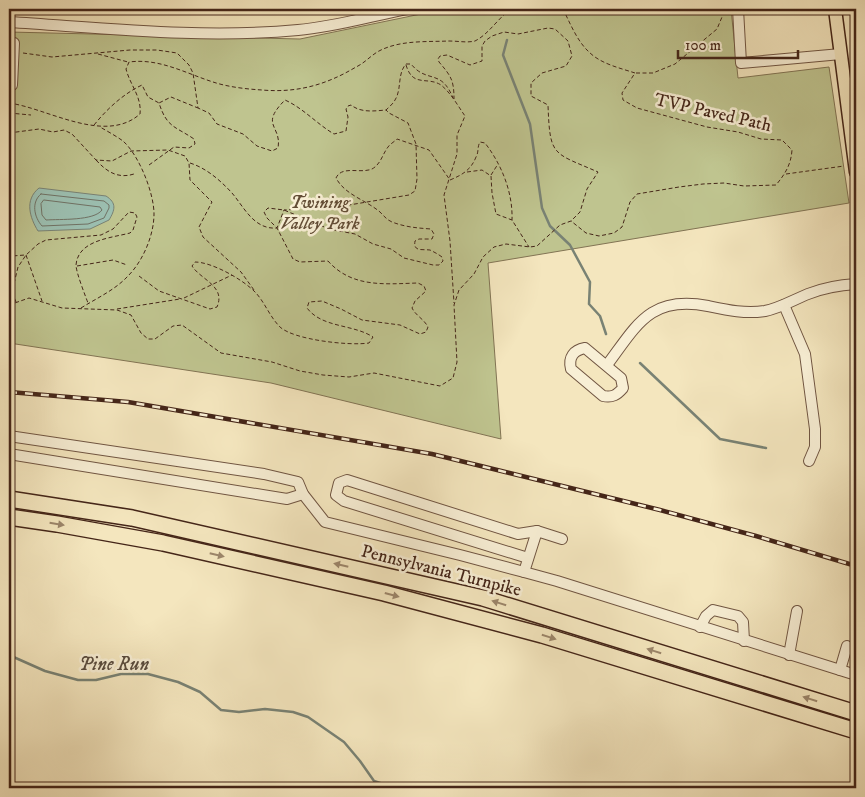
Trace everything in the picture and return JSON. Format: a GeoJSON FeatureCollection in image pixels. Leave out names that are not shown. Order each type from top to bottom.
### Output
{"type":"FeatureCollection","features":[{"type":"Feature","properties":{"kind":"highway","name":"Pennsylvania Turnpike"},"geometry":{"type":"LineString","coordinates":[[9,499],[132,518],[483,598],[856,713]]}},
{"type":"Feature","properties":{"kind":"highway","name":"Pennsylvania Turnpike"},"geometry":{"type":"LineString","coordinates":[[9,518],[57,524],[163,543],[384,593],[542,635],[856,731]]}},
{"type":"Feature","properties":{"kind":"main road"},"geometry":{"type":"LineString","coordinates":[[835,9],[856,168]]}},
{"type":"Feature","properties":{"kind":"street"},"geometry":{"type":"LineString","coordinates":[[9,22],[206,34],[256,33],[308,29],[407,9]]}},
{"type":"Feature","properties":{"kind":"street"},"geometry":{"type":"LineString","coordinates":[[738,9],[741,63],[841,54]]}},
{"type":"Feature","properties":{"kind":"street"},"geometry":{"type":"LineString","coordinates":[[12,85],[14,47]]}},
{"type":"Feature","properties":{"kind":"street"},"geometry":{"type":"LineString","coordinates":[[607,365],[640,322],[660,308],[675,304],[697,304],[736,312],[754,312],[784,305],[822,289],[856,284]]}},
{"type":"Feature","properties":{"kind":"street"},"geometry":{"type":"LineString","coordinates":[[784,305],[805,354],[816,429],[815,447],[809,461]]}},
{"type":"Feature","properties":{"kind":"street"},"geometry":{"type":"LineString","coordinates":[[585,348],[607,365],[621,378],[623,384],[620,392],[610,398],[604,396],[574,373],[569,363],[574,352],[585,348]]}},
{"type":"Feature","properties":{"kind":"street"},"geometry":{"type":"LineString","coordinates":[[9,436],[264,474],[298,482],[303,494],[325,522],[557,581],[856,675]]}},
{"type":"Feature","properties":{"kind":"street"},"geometry":{"type":"LineString","coordinates":[[9,454],[287,499],[303,494]]}},
{"type":"Feature","properties":{"kind":"street"},"geometry":{"type":"LineString","coordinates":[[528,558],[344,501],[336,496],[339,483],[347,480],[518,534],[537,531],[562,539]]}},
{"type":"Feature","properties":{"kind":"street"},"geometry":{"type":"LineString","coordinates":[[524,572],[537,531]]}},
{"type":"Feature","properties":{"kind":"street"},"geometry":{"type":"LineString","coordinates":[[700,627],[706,616],[713,610],[738,616],[744,622],[744,641]]}},
{"type":"Feature","properties":{"kind":"street"},"geometry":{"type":"LineString","coordinates":[[789,654],[797,611]]}},
{"type":"Feature","properties":{"kind":"street"},"geometry":{"type":"LineString","coordinates":[[840,670],[847,646]]}},
{"type":"Feature","properties":{"kind":"path"},"geometry":{"type":"LineString","coordinates":[[97,53],[129,62],[149,62],[192,73],[213,82],[263,91],[295,89],[318,86],[358,67],[381,50],[408,43],[476,41],[502,15],[511,9]]}},
{"type":"Feature","properties":{"kind":"path"},"geometry":{"type":"LineString","coordinates":[[563,9],[589,53],[610,66],[635,73],[653,73],[675,64],[717,29],[723,9]]}},
{"type":"Feature","properties":{"kind":"path"},"geometry":{"type":"LineString","coordinates":[[454,99],[454,86],[451,76],[439,62],[440,56],[447,55],[470,65],[482,61],[482,46],[485,41],[504,32],[518,34],[548,28],[555,29],[568,41],[572,56],[566,66],[542,73],[531,83],[531,96],[548,105],[552,146],[559,155],[598,172],[587,189],[580,212],[571,221],[560,225],[537,246],[506,244],[494,246],[483,257],[474,274],[459,290],[454,305]]}},
{"type":"Feature","properties":{"kind":"path"},"geometry":{"type":"LineString","coordinates":[[14,47],[52,57],[130,50],[157,50],[177,53],[189,65],[198,108]]}},
{"type":"Feature","properties":{"kind":"path"},"geometry":{"type":"LineString","coordinates":[[9,103],[94,126],[132,121],[140,114],[141,107],[126,69],[129,62]]}},
{"type":"Feature","properties":{"kind":"path"},"geometry":{"type":"LineString","coordinates":[[406,64],[408,72],[413,78],[440,84],[454,99]]}},
{"type":"Feature","properties":{"kind":"path"},"geometry":{"type":"LineString","coordinates":[[116,310],[131,315],[141,333],[148,339],[155,339],[173,326],[182,324],[221,353],[272,362],[300,371],[348,377],[374,373],[440,386],[453,378],[456,362],[454,305],[450,241],[444,195],[457,154],[457,135],[465,116],[448,85],[438,78],[423,74],[412,64],[406,64],[402,68],[400,85],[395,100],[386,110]]}},
{"type":"Feature","properties":{"kind":"path","name":"TVP Paved Path"},"geometry":{"type":"LineString","coordinates":[[635,73],[622,93],[623,100],[637,108],[707,127],[738,132],[761,139],[782,140],[792,150],[792,160],[785,174]]}},
{"type":"Feature","properties":{"kind":"path"},"geometry":{"type":"LineString","coordinates":[[94,126],[106,110],[142,85],[148,97],[159,103],[163,116],[172,127],[194,139],[195,144],[189,148],[174,146],[148,165]]}},
{"type":"Feature","properties":{"kind":"path"},"geometry":{"type":"LineString","coordinates":[[96,160],[112,161],[131,151],[168,150],[185,156],[189,163],[190,180],[212,202],[199,227],[203,237],[241,272],[281,328],[303,337],[358,345],[369,343],[373,337],[352,327],[327,322],[312,314],[307,308],[309,302],[322,301],[362,320],[400,325],[420,334],[426,332],[428,327],[426,322],[415,315],[412,308],[426,291],[424,286],[418,283],[363,282],[336,271],[328,261],[300,262],[293,259],[277,228],[264,212],[268,208],[284,210],[336,207],[409,195],[415,191],[417,179],[416,144],[408,123],[386,110],[368,111],[356,109],[351,105],[346,109],[348,117],[346,131],[334,134],[321,127],[294,104],[285,100],[274,111],[272,123],[279,142],[278,148],[272,151],[257,146],[243,134],[217,124],[209,113],[198,108],[171,97],[159,103]]}},
{"type":"Feature","properties":{"kind":"path"},"geometry":{"type":"LineString","coordinates":[[9,113],[31,115]]}},
{"type":"Feature","properties":{"kind":"path"},"geometry":{"type":"LineString","coordinates":[[80,308],[117,287],[138,265],[151,236],[154,213],[148,183],[131,151],[122,141],[100,126]]}},
{"type":"Feature","properties":{"kind":"path"},"geometry":{"type":"LineString","coordinates":[[9,133],[39,129],[53,132],[64,130],[72,134],[102,167],[114,175],[125,176],[134,174]]}},
{"type":"Feature","properties":{"kind":"path"},"geometry":{"type":"LineString","coordinates":[[284,210],[329,229],[355,234],[373,244],[391,249],[404,258],[439,265],[443,261],[442,257],[433,251],[415,248],[415,241],[419,239],[432,239],[434,234],[431,229],[408,228],[389,221],[380,212],[339,184],[336,178],[342,171],[371,169],[378,164],[387,148],[397,139],[429,150],[450,180]]}},
{"type":"Feature","properties":{"kind":"path"},"geometry":{"type":"LineString","coordinates":[[466,172],[478,155],[477,147],[480,142],[485,143],[499,163],[512,207],[512,220],[530,247]]}},
{"type":"Feature","properties":{"kind":"path"},"geometry":{"type":"LineString","coordinates":[[189,163],[204,168],[231,192],[249,217],[262,225],[277,228]]}},
{"type":"Feature","properties":{"kind":"path"},"geometry":{"type":"LineString","coordinates":[[499,163],[491,176],[496,214],[512,220]]}},
{"type":"Feature","properties":{"kind":"path"},"geometry":{"type":"LineString","coordinates":[[571,221],[586,233],[599,236],[614,233],[622,227],[630,202],[637,194],[679,186],[703,184],[776,185],[785,174],[856,168]]}},
{"type":"Feature","properties":{"kind":"path"},"geometry":{"type":"LineString","coordinates":[[450,180],[466,172],[482,170],[491,176]]}},
{"type":"Feature","properties":{"kind":"path"},"geometry":{"type":"LineString","coordinates":[[277,228],[284,210]]}},
{"type":"Feature","properties":{"kind":"path"},"geometry":{"type":"LineString","coordinates":[[16,302],[12,292],[18,267],[26,255],[38,244],[46,240],[101,235],[113,229],[129,212],[135,213],[137,217],[133,230],[130,233],[95,241],[81,253],[76,266],[88,303]]}},
{"type":"Feature","properties":{"kind":"path"},"geometry":{"type":"LineString","coordinates":[[9,252],[12,256],[26,255]]}},
{"type":"Feature","properties":{"kind":"path"},"geometry":{"type":"LineString","coordinates":[[26,255],[42,302]]}},
{"type":"Feature","properties":{"kind":"path"},"geometry":{"type":"LineString","coordinates":[[76,266],[113,260],[127,265]]}},
{"type":"Feature","properties":{"kind":"path"},"geometry":{"type":"LineString","coordinates":[[139,276],[160,291],[210,309],[217,307],[220,300],[217,288],[196,272],[192,266],[195,262],[202,262],[232,275],[256,293]]}},
{"type":"Feature","properties":{"kind":"path"},"geometry":{"type":"LineString","coordinates":[[9,305],[29,298],[62,308],[116,310],[182,298],[232,275]]}},
{"type":"Feature","properties":{"kind":"green space","name":"Twining Valley Park"},"geometry":{"type":"Polygon","coordinates":[[[445,9],[731,9],[738,78],[829,67],[849,203],[488,263],[501,439],[271,383],[9,343],[9,32],[300,39],[445,9]]]}},
{"type":"Feature","properties":{"kind":"water"},"geometry":{"type":"Polygon","coordinates":[[[39,188],[106,196],[112,201],[113,213],[109,220],[90,229],[38,231],[31,215],[30,203],[34,193],[39,188]]]}},
{"type":"Feature","properties":{"kind":"waterway"},"geometry":{"type":"LineString","coordinates":[[507,40],[503,55],[530,124],[542,208],[550,226],[570,245],[590,282],[589,304],[600,316],[606,334]]}},
{"type":"Feature","properties":{"kind":"waterway"},"geometry":{"type":"LineString","coordinates":[[640,363],[720,439],[766,448]]}},
{"type":"Feature","properties":{"kind":"waterway","name":"Pine Run"},"geometry":{"type":"LineString","coordinates":[[9,655],[45,671],[78,680],[96,680],[121,674],[148,674],[178,682],[200,692],[221,710],[239,712],[265,709],[293,712],[308,717],[344,742],[374,781],[395,788]]}},
{"type":"Feature","properties":{"kind":"railway"},"geometry":{"type":"LineString","coordinates":[[9,392],[128,402],[432,454],[660,510],[856,566]]}}]}
